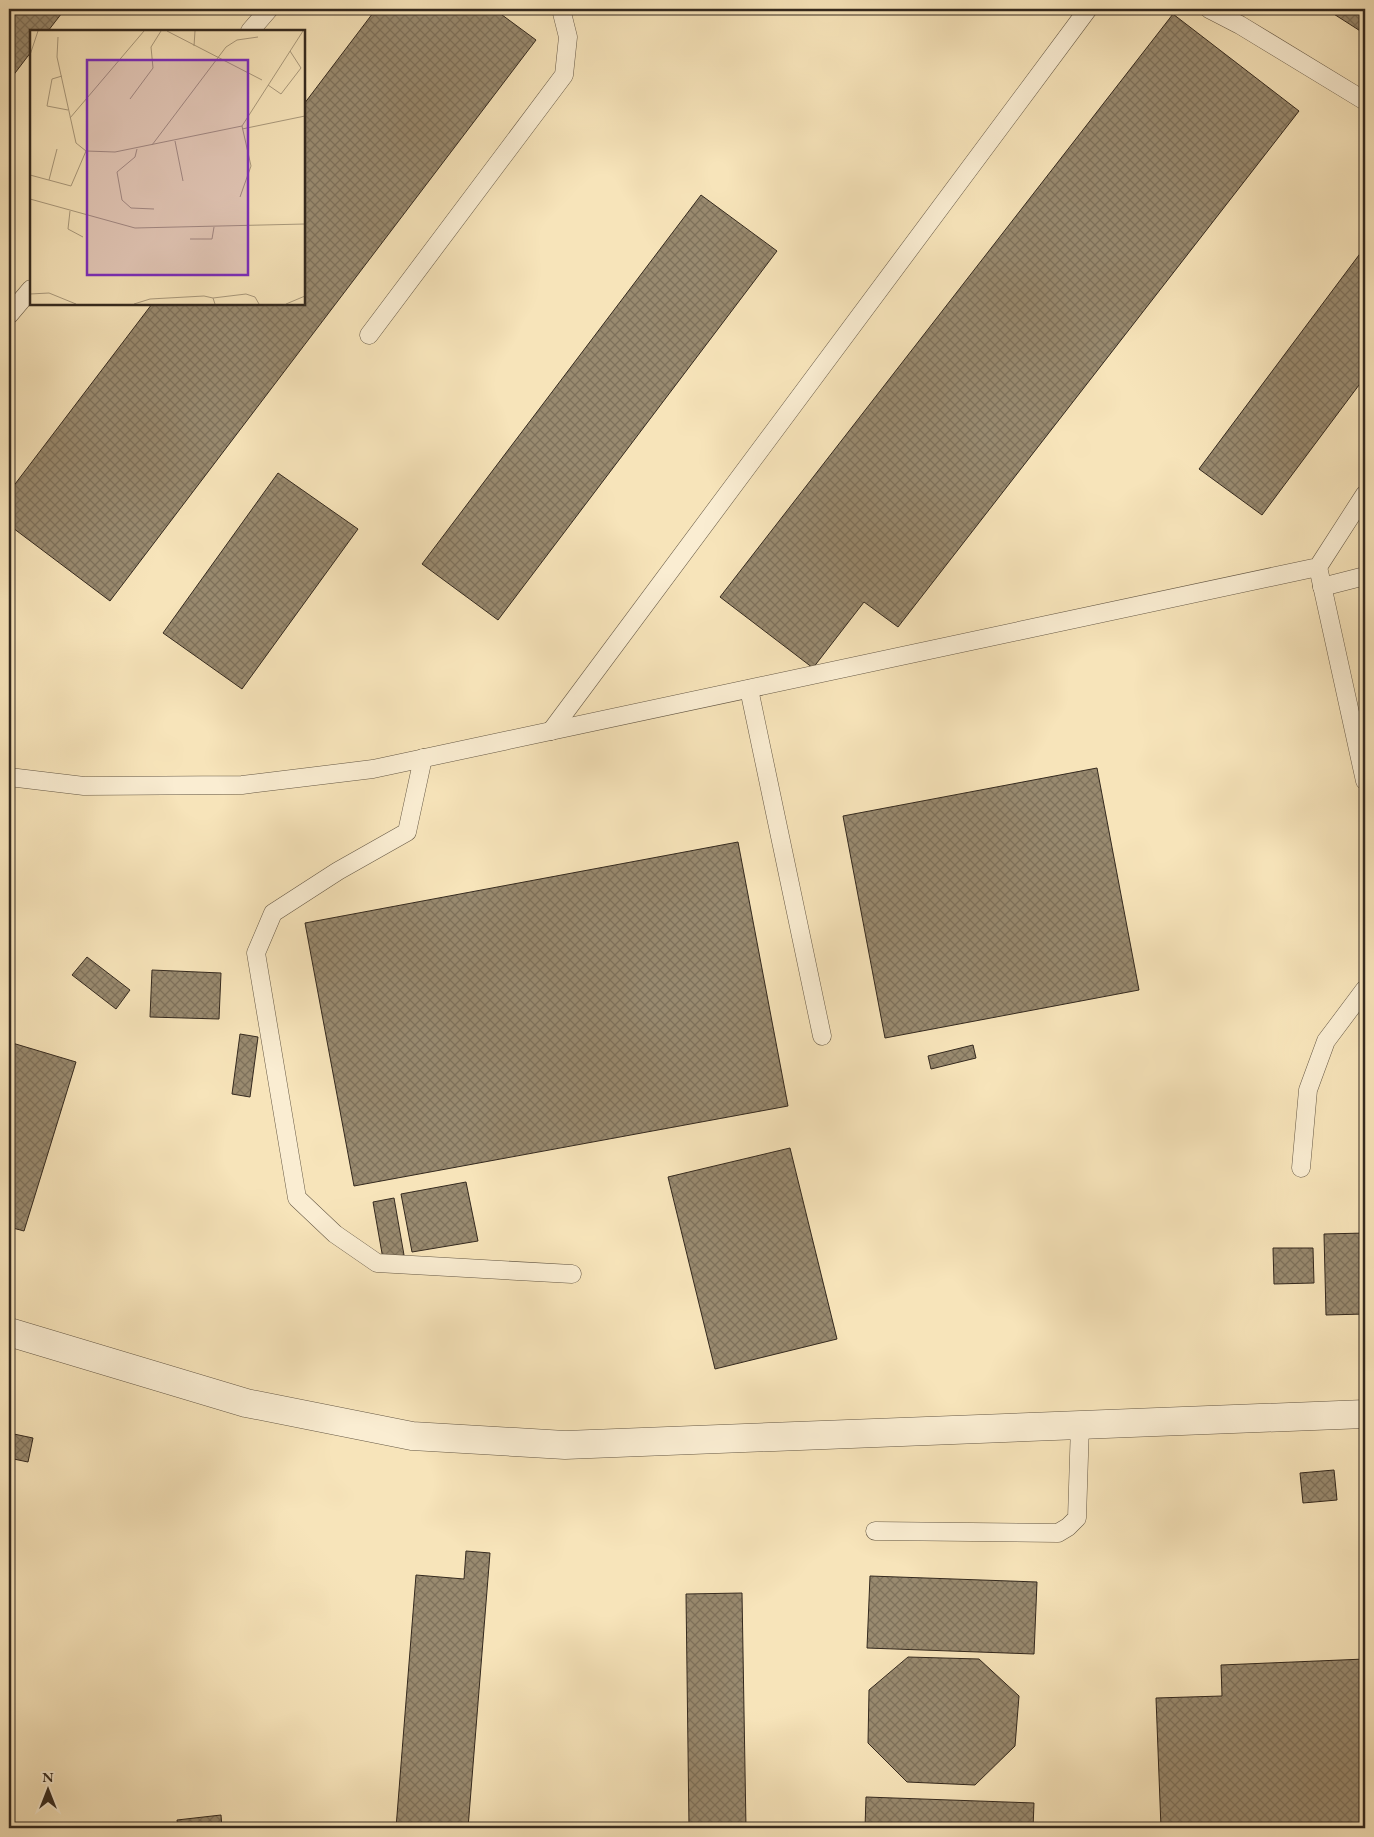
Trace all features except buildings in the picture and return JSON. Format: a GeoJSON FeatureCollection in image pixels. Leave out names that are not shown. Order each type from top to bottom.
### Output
{"type":"FeatureCollection","features":[{"type":"Feature","properties":{"kind":"street"},"geometry":{"type":"LineString","coordinates":[[9,1332],[246,1403],[412,1436],[564,1445],[1365,1414]]}},
{"type":"Feature","properties":{"kind":"lane"},"geometry":{"type":"LineString","coordinates":[[251,30],[269,9]]}},
{"type":"Feature","properties":{"kind":"lane"},"geometry":{"type":"LineString","coordinates":[[370,336],[564,75],[568,37],[561,9]]}},
{"type":"Feature","properties":{"kind":"lane"},"geometry":{"type":"LineString","coordinates":[[551,731],[1088,9]]}},
{"type":"Feature","properties":{"kind":"lane"},"geometry":{"type":"LineString","coordinates":[[1208,9],[1240,25],[1365,101]]}},
{"type":"Feature","properties":{"kind":"lane"},"geometry":{"type":"LineString","coordinates":[[9,315],[30,290]]}},
{"type":"Feature","properties":{"kind":"lane"},"geometry":{"type":"LineString","coordinates":[[1365,494],[1318,567],[1365,781]]}},
{"type":"Feature","properties":{"kind":"lane"},"geometry":{"type":"LineString","coordinates":[[9,777],[84,786],[242,785],[373,769],[1318,567]]}},
{"type":"Feature","properties":{"kind":"lane"},"geometry":{"type":"LineString","coordinates":[[1322,587],[1365,576]]}},
{"type":"Feature","properties":{"kind":"lane"},"geometry":{"type":"LineString","coordinates":[[749,689],[822,1036]]}},
{"type":"Feature","properties":{"kind":"lane"},"geometry":{"type":"LineString","coordinates":[[424,758],[406,832],[338,871],[273,913],[256,953],[297,1198],[335,1234],[377,1263],[572,1274]]}},
{"type":"Feature","properties":{"kind":"lane"},"geometry":{"type":"LineString","coordinates":[[1301,1168],[1308,1090],[1326,1041],[1365,989]]}},
{"type":"Feature","properties":{"kind":"lane"},"geometry":{"type":"LineString","coordinates":[[875,1531],[1058,1533],[1077,1518],[1080,1425]]}}]}
